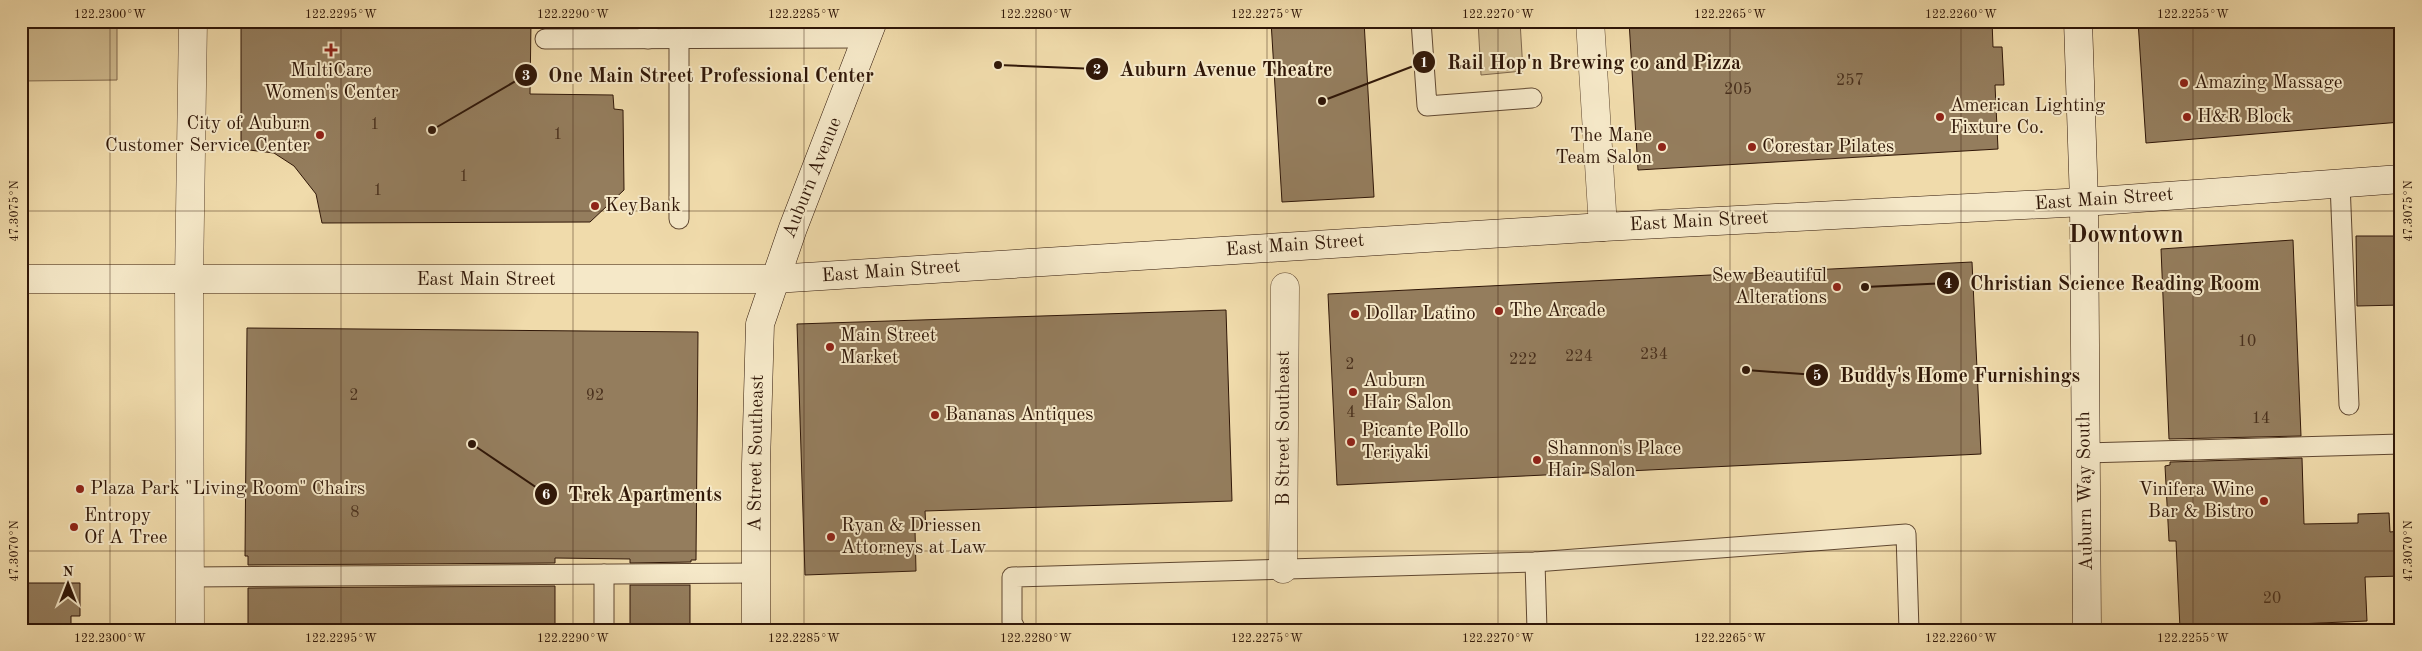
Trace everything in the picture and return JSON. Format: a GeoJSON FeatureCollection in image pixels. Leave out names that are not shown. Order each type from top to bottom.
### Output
{"type":"FeatureCollection","features":[{"type":"Feature","properties":{"kind":"main road"},"geometry":{"type":"LineString","coordinates":[[190,630],[189,279],[193,21]]}},
{"type":"Feature","properties":{"kind":"main road"},"geometry":{"type":"LineString","coordinates":[[1590,21],[1603,227]]}},
{"type":"Feature","properties":{"kind":"main road","name":"Auburn Way South"},"geometry":{"type":"LineString","coordinates":[[2078,21],[2084,202],[2087,630]]}},
{"type":"Feature","properties":{"kind":"main road","name":"Auburn Avenue"},"geometry":{"type":"LineString","coordinates":[[774,279],[870,30]]}},
{"type":"Feature","properties":{"kind":"main road","name":"East Main Street"},"geometry":{"type":"LineString","coordinates":[[21,279],[774,279],[1603,227],[2084,202],[2401,179]]}},
{"type":"Feature","properties":{"kind":"main road","name":"A Street Southeast"},"geometry":{"type":"LineString","coordinates":[[756,630],[760,324],[774,279]]}},
{"type":"Feature","properties":{"kind":"main road","name":"B Street Southeast"},"geometry":{"type":"LineString","coordinates":[[1283,569],[1285,287]]}},
{"type":"Feature","properties":{"kind":"lane"},"geometry":{"type":"LineString","coordinates":[[1421,21],[1427,106],[1532,98]]}},
{"type":"Feature","properties":{"kind":"lane"},"geometry":{"type":"LineString","coordinates":[[545,39],[648,30],[679,39],[870,30]]}},
{"type":"Feature","properties":{"kind":"lane"},"geometry":{"type":"LineString","coordinates":[[679,39],[679,219]]}},
{"type":"Feature","properties":{"kind":"lane"},"geometry":{"type":"LineString","coordinates":[[2340,183],[2349,405]]}},
{"type":"Feature","properties":{"kind":"lane"},"geometry":{"type":"LineString","coordinates":[[2086,454],[2401,444]]}},
{"type":"Feature","properties":{"kind":"lane"},"geometry":{"type":"LineString","coordinates":[[1016,630],[1012,622],[1012,577],[1534,562],[1906,534],[1909,630]]}},
{"type":"Feature","properties":{"kind":"lane"},"geometry":{"type":"LineString","coordinates":[[1534,562],[1537,630]]}},
{"type":"Feature","properties":{"kind":"lane"},"geometry":{"type":"LineString","coordinates":[[190,577],[756,572]]}},
{"type":"Feature","properties":{"kind":"lane"},"geometry":{"type":"LineString","coordinates":[[604,574],[604,630]]}},
{"type":"Feature","properties":{"kind":"shaded area"},"geometry":{"type":"Polygon","coordinates":[[[21,21],[117,21],[117,80],[21,81],[21,21]]]}},
{"type":"Feature","properties":{"kind":"shaded area"},"geometry":{"type":"Polygon","coordinates":[[[1478,21],[1520,21],[1523,71],[1481,75],[1478,21]]]}},
{"type":"Feature","properties":{"kind":"building"},"geometry":{"type":"Polygon","coordinates":[[[241,21],[531,21],[530,94],[613,95],[614,109],[623,110],[624,190],[590,222],[322,223],[316,194],[294,166],[274,153],[241,149],[241,21]]]}},
{"type":"Feature","properties":{"kind":"building"},"geometry":{"type":"Polygon","coordinates":[[[1271,21],[1364,21],[1374,197],[1282,202],[1271,21]]]}},
{"type":"Feature","properties":{"kind":"building"},"geometry":{"type":"Polygon","coordinates":[[[1629,21],[1992,21],[1993,47],[2002,47],[2004,85],[1995,85],[1998,149],[1638,170],[1629,21]]]}},
{"type":"Feature","properties":{"kind":"building"},"geometry":{"type":"Polygon","coordinates":[[[2138,21],[2401,21],[2401,122],[2146,143],[2138,21]]]}},
{"type":"Feature","properties":{"kind":"building"},"geometry":{"type":"Polygon","coordinates":[[[2356,236],[2401,236],[2401,305],[2357,306],[2356,236]]]}},
{"type":"Feature","properties":{"kind":"building"},"geometry":{"type":"Polygon","coordinates":[[[2293,240],[2301,436],[2169,439],[2161,249],[2293,240]]]}},
{"type":"Feature","properties":{"kind":"building"},"geometry":{"type":"Polygon","coordinates":[[[1972,262],[1981,454],[1337,485],[1328,294],[1972,262]]]}},
{"type":"Feature","properties":{"kind":"building"},"geometry":{"type":"Polygon","coordinates":[[[1226,310],[1232,501],[925,511],[926,529],[915,530],[916,571],[805,575],[797,324],[1226,310]]]}},
{"type":"Feature","properties":{"kind":"building"},"geometry":{"type":"Polygon","coordinates":[[[247,328],[698,332],[696,560],[691,560],[691,562],[630,563],[630,559],[555,558],[555,563],[248,565],[248,556],[245,556],[247,328]]]}},
{"type":"Feature","properties":{"kind":"building"},"geometry":{"type":"Polygon","coordinates":[[[2302,458],[2304,524],[2358,523],[2358,514],[2389,513],[2390,532],[2401,531],[2401,576],[2365,577],[2367,621],[2180,629],[2176,541],[2169,541],[2165,466],[2170,465],[2170,462],[2302,458]]]}},
{"type":"Feature","properties":{"kind":"building"},"geometry":{"type":"Polygon","coordinates":[[[21,583],[80,583],[80,616],[71,616],[71,629],[21,630],[21,583]]]}},
{"type":"Feature","properties":{"kind":"building"},"geometry":{"type":"Polygon","coordinates":[[[630,585],[690,585],[690,630],[630,630],[630,585]]]}},
{"type":"Feature","properties":{"kind":"building"},"geometry":{"type":"Polygon","coordinates":[[[555,586],[555,630],[248,630],[248,588],[555,586]]]}},
{"type":"Feature","properties":{"kind":"place","name":"MultiCare Women's Center"},"geometry":{"type":"Point","coordinates":[331,50]}},
{"type":"Feature","properties":{"kind":"place","name":"Auburn Avenue Theatre"},"geometry":{"type":"Point","coordinates":[998,65]}},
{"type":"Feature","properties":{"kind":"place","name":"Amazing Massage"},"geometry":{"type":"Point","coordinates":[2184,83]}},
{"type":"Feature","properties":{"kind":"place","name":"Rail Hop'n Brewing co and Pizza"},"geometry":{"type":"Point","coordinates":[1322,101]}},
{"type":"Feature","properties":{"kind":"place","name":"American Lighting Fixture Co."},"geometry":{"type":"Point","coordinates":[1940,117]}},
{"type":"Feature","properties":{"kind":"place","name":"H&R Block"},"geometry":{"type":"Point","coordinates":[2187,117]}},
{"type":"Feature","properties":{"kind":"place","name":"One Main Street Professional Center"},"geometry":{"type":"Point","coordinates":[432,130]}},
{"type":"Feature","properties":{"kind":"place","name":"City of Auburn Customer Service Center"},"geometry":{"type":"Point","coordinates":[320,135]}},
{"type":"Feature","properties":{"kind":"place","name":"The Mane Team Salon"},"geometry":{"type":"Point","coordinates":[1662,147]}},
{"type":"Feature","properties":{"kind":"place","name":"Corestar Pilates"},"geometry":{"type":"Point","coordinates":[1752,147]}},
{"type":"Feature","properties":{"kind":"place","name":"KeyBank"},"geometry":{"type":"Point","coordinates":[595,206]}},
{"type":"Feature","properties":{"kind":"place","name":"Sew Beautiful Alterations"},"geometry":{"type":"Point","coordinates":[1837,287]}},
{"type":"Feature","properties":{"kind":"place","name":"Christian Science Reading Room"},"geometry":{"type":"Point","coordinates":[1865,287]}},
{"type":"Feature","properties":{"kind":"place","name":"The Arcade"},"geometry":{"type":"Point","coordinates":[1499,311]}},
{"type":"Feature","properties":{"kind":"place","name":"Dollar Latino"},"geometry":{"type":"Point","coordinates":[1355,314]}},
{"type":"Feature","properties":{"kind":"place","name":"Main Street Market"},"geometry":{"type":"Point","coordinates":[830,347]}},
{"type":"Feature","properties":{"kind":"place","name":"Buddy's Home Furnishings"},"geometry":{"type":"Point","coordinates":[1746,370]}},
{"type":"Feature","properties":{"kind":"place","name":"Auburn Hair Salon"},"geometry":{"type":"Point","coordinates":[1353,392]}},
{"type":"Feature","properties":{"kind":"place","name":"Bananas Antiques"},"geometry":{"type":"Point","coordinates":[935,415]}},
{"type":"Feature","properties":{"kind":"place","name":"Picante Pollo Teriyaki"},"geometry":{"type":"Point","coordinates":[1351,442]}},
{"type":"Feature","properties":{"kind":"place","name":"Trek Apartments"},"geometry":{"type":"Point","coordinates":[472,444]}},
{"type":"Feature","properties":{"kind":"place","name":"Shannon's Place Hair Salon"},"geometry":{"type":"Point","coordinates":[1537,460]}},
{"type":"Feature","properties":{"kind":"place","name":"Plaza Park \"Living Room\" Chairs"},"geometry":{"type":"Point","coordinates":[80,489]}},
{"type":"Feature","properties":{"kind":"place","name":"Vinifera Wine Bar & Bistro"},"geometry":{"type":"Point","coordinates":[2264,501]}},
{"type":"Feature","properties":{"kind":"place","name":"Entropy Of A Tree"},"geometry":{"type":"Point","coordinates":[74,527]}},
{"type":"Feature","properties":{"kind":"place","name":"Ryan & Driessen Attorneys at Law"},"geometry":{"type":"Point","coordinates":[831,537]}},
{"type":"Feature","properties":{"kind":"district","name":"Downtown"},"geometry":{"type":"Point","coordinates":[2126,236]}}]}
